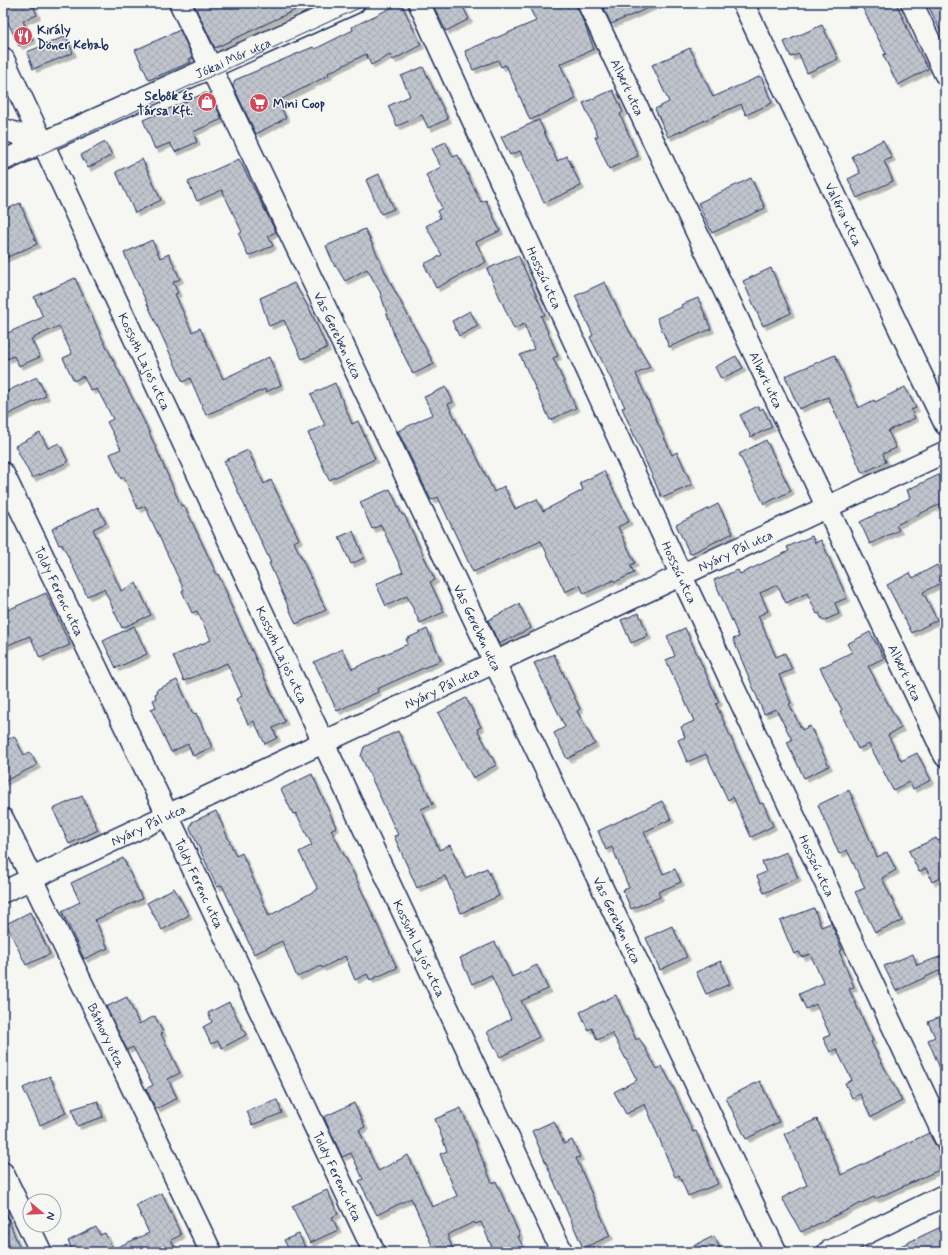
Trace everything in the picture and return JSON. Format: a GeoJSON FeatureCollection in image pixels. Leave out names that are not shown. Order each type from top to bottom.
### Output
{"type":"FeatureCollection","features":[{"type":"Feature","properties":{"kind":"street","name":"Vas Gereben utca"},"geometry":{"type":"LineString","coordinates":[[180,3],[776,1252]]}},
{"type":"Feature","properties":{"kind":"street","name":"Jókai Mór utca"},"geometry":{"type":"LineString","coordinates":[[3,161],[211,69],[354,3]]}},
{"type":"Feature","properties":{"kind":"street","name":"Hosszú utca"},"geometry":{"type":"LineString","coordinates":[[420,3],[681,575],[945,1138]]}},
{"type":"Feature","properties":{"kind":"street","name":"Albert utca"},"geometry":{"type":"LineString","coordinates":[[588,3],[945,756]]}},
{"type":"Feature","properties":{"kind":"street","name":"Valéria utca"},"geometry":{"type":"LineString","coordinates":[[743,3],[945,424]]}},
{"type":"Feature","properties":{"kind":"street"},"geometry":{"type":"LineString","coordinates":[[912,3],[945,74]]}},
{"type":"Feature","properties":{"kind":"street","name":"Kossuth Lajos utca"},"geometry":{"type":"LineString","coordinates":[[3,58],[562,1252]]}},
{"type":"Feature","properties":{"kind":"street"},"geometry":{"type":"LineString","coordinates":[[3,129],[44,143]]}},
{"type":"Feature","properties":{"kind":"street","name":"Nyáry Pál utca"},"geometry":{"type":"LineString","coordinates":[[3,892],[323,744],[945,452]]}},
{"type":"Feature","properties":{"kind":"street","name":"Toldy Ferenc utca"},"geometry":{"type":"LineString","coordinates":[[3,473],[168,816],[374,1252]]}},
{"type":"Feature","properties":{"kind":"street","name":"Báthory utca"},"geometry":{"type":"LineString","coordinates":[[3,819],[210,1252]]}},
{"type":"Feature","properties":{"kind":"street"},"geometry":{"type":"LineString","coordinates":[[3,1173],[41,1252]]}},
{"type":"Feature","properties":{"kind":"street"},"geometry":{"type":"LineString","coordinates":[[828,1252],[945,1195]]}},
{"type":"Feature","properties":{"kind":"building"},"geometry":{"type":"Polygon","coordinates":[[[3,3],[32,3],[37,15],[23,21],[33,40],[19,46],[3,12],[3,3]]]}},
{"type":"Feature","properties":{"kind":"building"},"geometry":{"type":"Polygon","coordinates":[[[193,3],[310,3],[215,48],[193,3]]]}},
{"type":"Feature","properties":{"kind":"building"},"geometry":{"type":"Polygon","coordinates":[[[401,3],[421,45],[393,60],[390,55],[371,65],[366,54],[328,73],[329,75],[278,101],[286,118],[256,134],[233,86],[235,80],[313,47],[315,49],[353,30],[352,27],[401,3]]]}},
{"type":"Feature","properties":{"kind":"building"},"geometry":{"type":"Polygon","coordinates":[[[432,3],[461,3],[469,19],[446,31],[432,3]]]}},
{"type":"Feature","properties":{"kind":"building"},"geometry":{"type":"Polygon","coordinates":[[[527,3],[576,3],[594,49],[560,64],[576,99],[530,120],[506,65],[501,67],[498,60],[473,70],[465,51],[536,21],[527,3]]]}},
{"type":"Feature","properties":{"kind":"building"},"geometry":{"type":"Polygon","coordinates":[[[601,3],[660,3],[611,24],[601,3]]]}},
{"type":"Feature","properties":{"kind":"building"},"geometry":{"type":"Polygon","coordinates":[[[860,3],[896,3],[906,27],[928,69],[898,85],[883,55],[886,54],[860,3]]]}},
{"type":"Feature","properties":{"kind":"building"},"geometry":{"type":"Polygon","coordinates":[[[927,3],[945,3],[945,41],[927,3]]]}},
{"type":"Feature","properties":{"kind":"building"},"geometry":{"type":"Polygon","coordinates":[[[822,25],[838,59],[807,73],[799,54],[791,57],[784,42],[822,25]]]}},
{"type":"Feature","properties":{"kind":"building"},"geometry":{"type":"Polygon","coordinates":[[[180,30],[193,58],[189,59],[191,62],[149,80],[135,50],[180,30]]]}},
{"type":"Feature","properties":{"kind":"building"},"geometry":{"type":"Polygon","coordinates":[[[66,36],[73,53],[33,69],[27,52],[66,36]]]}},
{"type":"Feature","properties":{"kind":"building"},"geometry":{"type":"Polygon","coordinates":[[[690,48],[713,97],[761,76],[772,103],[746,115],[741,104],[668,137],[655,109],[669,102],[652,65],[690,48]]]}},
{"type":"Feature","properties":{"kind":"building"},"geometry":{"type":"Polygon","coordinates":[[[423,67],[448,119],[428,128],[422,115],[397,126],[388,106],[410,96],[401,76],[423,67]]]}},
{"type":"Feature","properties":{"kind":"building"},"geometry":{"type":"Polygon","coordinates":[[[613,90],[623,112],[620,114],[638,156],[609,169],[595,137],[598,136],[583,103],[613,90]]]}},
{"type":"Feature","properties":{"kind":"building"},"geometry":{"type":"Polygon","coordinates":[[[205,93],[210,94],[222,119],[193,132],[197,142],[175,152],[170,143],[155,149],[143,120],[205,93]]]}},
{"type":"Feature","properties":{"kind":"building"},"geometry":{"type":"Polygon","coordinates":[[[539,120],[557,161],[567,156],[581,186],[544,203],[520,151],[510,155],[501,137],[539,120]]]}},
{"type":"Feature","properties":{"kind":"building"},"geometry":{"type":"Polygon","coordinates":[[[883,140],[892,158],[884,161],[893,181],[857,198],[848,179],[860,173],[852,156],[883,140]]]}},
{"type":"Feature","properties":{"kind":"building"},"geometry":{"type":"Polygon","coordinates":[[[105,142],[112,155],[88,168],[81,155],[105,142]]]}},
{"type":"Feature","properties":{"kind":"building"},"geometry":{"type":"Polygon","coordinates":[[[446,142],[453,157],[458,155],[481,202],[486,200],[500,231],[476,242],[486,262],[436,288],[424,264],[442,255],[426,226],[440,218],[437,211],[442,208],[426,175],[441,167],[432,148],[446,142]]]}},
{"type":"Feature","properties":{"kind":"building"},"geometry":{"type":"Polygon","coordinates":[[[142,159],[161,200],[135,213],[116,172],[142,159]]]}},
{"type":"Feature","properties":{"kind":"building"},"geometry":{"type":"Polygon","coordinates":[[[239,159],[276,232],[268,236],[273,246],[248,256],[239,234],[242,232],[222,190],[197,201],[188,182],[239,159]]]}},
{"type":"Feature","properties":{"kind":"building"},"geometry":{"type":"Polygon","coordinates":[[[379,174],[394,209],[381,214],[366,180],[379,174]]]}},
{"type":"Feature","properties":{"kind":"building"},"geometry":{"type":"Polygon","coordinates":[[[751,178],[765,208],[712,233],[698,203],[751,178]]]}},
{"type":"Feature","properties":{"kind":"building"},"geometry":{"type":"Polygon","coordinates":[[[20,203],[37,244],[3,259],[3,211],[20,203]]]}},
{"type":"Feature","properties":{"kind":"building"},"geometry":{"type":"Polygon","coordinates":[[[365,229],[391,284],[434,364],[413,374],[394,335],[380,292],[367,269],[345,281],[336,266],[335,267],[326,246],[365,229]]]}},
{"type":"Feature","properties":{"kind":"building"},"geometry":{"type":"Polygon","coordinates":[[[152,240],[160,258],[169,254],[180,279],[173,282],[178,293],[175,294],[192,332],[200,328],[223,379],[269,357],[281,385],[266,392],[265,389],[206,415],[190,378],[183,382],[124,253],[152,240]]]}},
{"type":"Feature","properties":{"kind":"building"},"geometry":{"type":"Polygon","coordinates":[[[518,255],[545,315],[541,316],[558,356],[553,358],[576,408],[550,420],[520,355],[534,349],[524,324],[514,329],[487,269],[518,255]]]}},
{"type":"Feature","properties":{"kind":"building"},"geometry":{"type":"Polygon","coordinates":[[[771,268],[791,313],[763,326],[743,281],[771,268]]]}},
{"type":"Feature","properties":{"kind":"building"},"geometry":{"type":"Polygon","coordinates":[[[75,278],[102,338],[145,423],[181,506],[184,505],[217,575],[218,574],[228,596],[227,597],[285,722],[273,728],[277,738],[265,744],[254,721],[248,724],[236,699],[242,696],[227,663],[184,681],[173,656],[211,640],[197,611],[192,613],[182,591],[184,590],[145,506],[138,509],[124,477],[121,479],[110,454],[121,449],[107,422],[113,419],[97,389],[91,391],[83,376],[74,381],[63,358],[72,354],[59,326],[31,339],[40,357],[19,366],[14,356],[7,359],[3,348],[3,335],[43,317],[34,297],[75,278]]]}},
{"type":"Feature","properties":{"kind":"building"},"geometry":{"type":"Polygon","coordinates":[[[605,282],[623,320],[650,367],[636,374],[672,455],[677,452],[692,485],[662,498],[622,408],[625,407],[590,337],[593,335],[575,296],[605,282]]]}},
{"type":"Feature","properties":{"kind":"building"},"geometry":{"type":"Polygon","coordinates":[[[294,283],[310,310],[327,348],[302,359],[284,320],[269,326],[260,298],[294,283]]]}},
{"type":"Feature","properties":{"kind":"building"},"geometry":{"type":"Polygon","coordinates":[[[698,298],[711,329],[669,347],[657,318],[698,298]]]}},
{"type":"Feature","properties":{"kind":"building"},"geometry":{"type":"Polygon","coordinates":[[[470,311],[478,326],[459,336],[452,321],[470,311]]]}},
{"type":"Feature","properties":{"kind":"building"},"geometry":{"type":"Polygon","coordinates":[[[835,355],[858,408],[874,400],[875,402],[905,387],[916,408],[911,410],[915,418],[888,431],[896,448],[883,454],[886,462],[862,473],[828,397],[799,409],[785,376],[835,355]]]}},
{"type":"Feature","properties":{"kind":"building"},"geometry":{"type":"Polygon","coordinates":[[[736,356],[743,368],[721,379],[715,367],[736,356]]]}},
{"type":"Feature","properties":{"kind":"building"},"geometry":{"type":"Polygon","coordinates":[[[37,377],[46,396],[3,417],[3,393],[37,377]]]}},
{"type":"Feature","properties":{"kind":"building"},"geometry":{"type":"Polygon","coordinates":[[[335,383],[352,424],[358,421],[375,459],[329,480],[308,433],[325,425],[311,394],[335,383]]]}},
{"type":"Feature","properties":{"kind":"building"},"geometry":{"type":"Polygon","coordinates":[[[446,387],[453,402],[448,404],[463,435],[465,433],[494,492],[504,486],[515,509],[537,499],[543,511],[583,490],[580,483],[604,471],[629,521],[618,527],[635,563],[630,565],[634,573],[615,582],[614,580],[584,594],[580,585],[565,592],[541,541],[473,572],[438,497],[431,500],[398,431],[433,414],[424,397],[446,387]]]}},
{"type":"Feature","properties":{"kind":"building"},"geometry":{"type":"Polygon","coordinates":[[[758,406],[760,410],[763,408],[772,427],[751,437],[740,415],[758,406]]]}},
{"type":"Feature","properties":{"kind":"building"},"geometry":{"type":"Polygon","coordinates":[[[40,433],[48,448],[59,443],[68,462],[32,478],[15,446],[40,433]]]}},
{"type":"Feature","properties":{"kind":"building"},"geometry":{"type":"Polygon","coordinates":[[[766,440],[791,491],[764,504],[739,454],[766,440]]]}},
{"type":"Feature","properties":{"kind":"building"},"geometry":{"type":"Polygon","coordinates":[[[248,450],[264,484],[271,480],[299,539],[294,542],[326,610],[296,624],[269,563],[271,563],[224,461],[248,450]]]}},
{"type":"Feature","properties":{"kind":"building"},"geometry":{"type":"Polygon","coordinates":[[[945,472],[945,502],[896,525],[899,530],[870,544],[860,522],[910,498],[907,490],[945,472]]]}},
{"type":"Feature","properties":{"kind":"building"},"geometry":{"type":"Polygon","coordinates":[[[390,489],[402,515],[404,514],[435,580],[430,582],[444,612],[420,623],[407,596],[386,606],[376,584],[403,572],[381,525],[372,529],[360,502],[390,489]]]}},
{"type":"Feature","properties":{"kind":"building"},"geometry":{"type":"Polygon","coordinates":[[[718,504],[733,533],[690,554],[676,525],[718,504]]]}},
{"type":"Feature","properties":{"kind":"building"},"geometry":{"type":"Polygon","coordinates":[[[98,507],[106,523],[93,529],[121,591],[136,583],[151,615],[122,628],[104,589],[87,596],[62,544],[59,545],[52,529],[98,507]]]}},
{"type":"Feature","properties":{"kind":"building"},"geometry":{"type":"Polygon","coordinates":[[[353,531],[364,558],[351,564],[339,537],[353,531]]]}},
{"type":"Feature","properties":{"kind":"building"},"geometry":{"type":"Polygon","coordinates":[[[812,536],[815,543],[821,540],[847,598],[835,603],[839,614],[823,621],[819,613],[817,614],[807,593],[786,603],[777,585],[760,593],[768,611],[758,616],[776,657],[785,653],[792,670],[779,675],[791,703],[789,704],[802,730],[810,726],[829,766],[804,778],[787,742],[792,740],[776,709],[764,714],[733,639],[739,637],[714,580],[738,570],[740,574],[789,551],[787,547],[812,536]]]}},
{"type":"Feature","properties":{"kind":"building"},"geometry":{"type":"Polygon","coordinates":[[[937,565],[945,581],[923,592],[937,620],[912,633],[887,585],[910,573],[913,578],[937,565]]]}},
{"type":"Feature","properties":{"kind":"building"},"geometry":{"type":"Polygon","coordinates":[[[46,593],[70,645],[40,658],[30,636],[3,647],[3,612],[46,593]]]}},
{"type":"Feature","properties":{"kind":"building"},"geometry":{"type":"Polygon","coordinates":[[[519,604],[531,628],[499,644],[488,620],[519,604]]]}},
{"type":"Feature","properties":{"kind":"building"},"geometry":{"type":"Polygon","coordinates":[[[639,613],[648,636],[631,643],[621,620],[639,613]]]}},
{"type":"Feature","properties":{"kind":"building"},"geometry":{"type":"Polygon","coordinates":[[[134,626],[147,654],[116,668],[103,641],[134,626]]]}},
{"type":"Feature","properties":{"kind":"building"},"geometry":{"type":"Polygon","coordinates":[[[685,628],[719,702],[716,704],[760,804],[763,803],[773,826],[751,837],[733,797],[728,800],[706,754],[687,762],[678,740],[685,737],[681,727],[694,721],[666,660],[675,656],[667,636],[685,628]]]}},
{"type":"Feature","properties":{"kind":"building"},"geometry":{"type":"Polygon","coordinates":[[[427,629],[441,660],[377,689],[378,692],[337,711],[314,662],[342,649],[352,669],[408,644],[406,639],[427,629]]]}},
{"type":"Feature","properties":{"kind":"building"},"geometry":{"type":"Polygon","coordinates":[[[870,632],[884,658],[868,666],[901,728],[888,735],[901,761],[917,753],[931,780],[913,789],[909,782],[893,790],[869,744],[858,749],[840,711],[842,710],[820,668],[852,652],[847,644],[870,632]]]}},
{"type":"Feature","properties":{"kind":"building"},"geometry":{"type":"Polygon","coordinates":[[[554,654],[580,709],[577,711],[595,744],[567,759],[554,733],[565,727],[534,663],[554,654]]]}},
{"type":"Feature","properties":{"kind":"building"},"geometry":{"type":"Polygon","coordinates":[[[177,680],[193,714],[196,713],[212,747],[193,756],[188,744],[171,752],[151,709],[156,707],[153,700],[156,698],[156,690],[177,680]]]}},
{"type":"Feature","properties":{"kind":"building"},"geometry":{"type":"Polygon","coordinates":[[[466,698],[481,727],[477,729],[496,765],[473,778],[438,713],[466,698]]]}},
{"type":"Feature","properties":{"kind":"building"},"geometry":{"type":"Polygon","coordinates":[[[398,731],[433,804],[421,809],[439,850],[450,845],[465,878],[487,868],[499,896],[461,913],[445,876],[417,888],[394,836],[398,835],[361,756],[364,747],[398,731]]]}},
{"type":"Feature","properties":{"kind":"building"},"geometry":{"type":"Polygon","coordinates":[[[14,736],[24,755],[30,752],[37,765],[3,782],[3,742],[14,736]]]}},
{"type":"Feature","properties":{"kind":"building"},"geometry":{"type":"Polygon","coordinates":[[[312,774],[336,827],[331,830],[353,872],[397,968],[370,980],[367,974],[355,980],[345,956],[322,968],[321,966],[297,977],[282,941],[254,954],[222,885],[217,887],[190,828],[192,822],[216,811],[236,856],[242,853],[269,916],[318,889],[299,852],[312,845],[296,813],[293,814],[281,789],[312,774]]]}},
{"type":"Feature","properties":{"kind":"building"},"geometry":{"type":"Polygon","coordinates":[[[849,790],[877,857],[887,852],[896,870],[882,878],[902,921],[875,932],[855,892],[865,888],[847,850],[839,854],[818,805],[849,790]]]}},
{"type":"Feature","properties":{"kind":"building"},"geometry":{"type":"Polygon","coordinates":[[[82,796],[98,830],[69,844],[53,809],[82,796]]]}},
{"type":"Feature","properties":{"kind":"building"},"geometry":{"type":"Polygon","coordinates":[[[662,801],[671,819],[644,832],[663,874],[675,869],[681,882],[658,892],[660,897],[631,909],[623,890],[629,888],[612,847],[606,850],[598,831],[662,801]]]}},
{"type":"Feature","properties":{"kind":"building"},"geometry":{"type":"Polygon","coordinates":[[[936,838],[938,841],[945,838],[945,876],[932,882],[926,868],[919,872],[909,851],[936,838]]]}},
{"type":"Feature","properties":{"kind":"building"},"geometry":{"type":"Polygon","coordinates":[[[787,852],[798,878],[764,893],[757,876],[766,872],[762,862],[787,852]]]}},
{"type":"Feature","properties":{"kind":"building"},"geometry":{"type":"Polygon","coordinates":[[[123,858],[142,899],[95,920],[108,948],[84,959],[62,911],[80,902],[71,883],[123,858]]]}},
{"type":"Feature","properties":{"kind":"building"},"geometry":{"type":"Polygon","coordinates":[[[174,888],[189,915],[162,930],[147,903],[174,888]]]}},
{"type":"Feature","properties":{"kind":"building"},"geometry":{"type":"Polygon","coordinates":[[[814,908],[821,927],[831,923],[832,925],[842,950],[839,951],[854,987],[849,989],[873,1041],[871,1042],[902,1101],[871,1117],[860,1094],[852,1098],[845,1083],[852,1080],[836,1049],[830,1052],[823,1038],[830,1035],[816,1004],[806,1009],[799,994],[824,983],[810,954],[802,957],[799,952],[794,954],[780,921],[814,908]]]}},
{"type":"Feature","properties":{"kind":"building"},"geometry":{"type":"Polygon","coordinates":[[[30,912],[50,954],[26,965],[6,924],[30,912]]]}},
{"type":"Feature","properties":{"kind":"building"},"geometry":{"type":"Polygon","coordinates":[[[672,926],[687,957],[660,970],[646,938],[672,926]]]}},
{"type":"Feature","properties":{"kind":"building"},"geometry":{"type":"Polygon","coordinates":[[[495,942],[512,977],[537,965],[548,989],[521,1001],[539,1037],[500,1057],[487,1032],[511,1019],[491,975],[472,984],[460,958],[495,942]]]}},
{"type":"Feature","properties":{"kind":"building"},"geometry":{"type":"Polygon","coordinates":[[[913,954],[917,965],[945,955],[945,968],[896,991],[884,966],[913,954]]]}},
{"type":"Feature","properties":{"kind":"building"},"geometry":{"type":"Polygon","coordinates":[[[721,961],[730,984],[706,994],[696,972],[721,961]]]}},
{"type":"Feature","properties":{"kind":"building"},"geometry":{"type":"Polygon","coordinates":[[[616,995],[636,1040],[639,1038],[657,1069],[662,1066],[693,1132],[696,1131],[718,1184],[688,1196],[679,1175],[675,1177],[645,1104],[626,1114],[614,1092],[637,1080],[612,1033],[597,1040],[592,1028],[588,1030],[580,1012],[616,995]]]}},
{"type":"Feature","properties":{"kind":"building"},"geometry":{"type":"Polygon","coordinates":[[[127,997],[139,1024],[155,1016],[163,1033],[161,1034],[180,1073],[168,1079],[177,1098],[156,1109],[146,1089],[153,1085],[133,1047],[127,1050],[106,1007],[127,997]]]}},
{"type":"Feature","properties":{"kind":"building"},"geometry":{"type":"Polygon","coordinates":[[[229,1002],[246,1035],[222,1048],[218,1041],[211,1044],[203,1027],[212,1022],[208,1013],[229,1002]]]}},
{"type":"Feature","properties":{"kind":"building"},"geometry":{"type":"Polygon","coordinates":[[[945,1015],[945,1080],[928,1040],[935,1037],[928,1022],[945,1015]]]}},
{"type":"Feature","properties":{"kind":"building"},"geometry":{"type":"Polygon","coordinates":[[[50,1076],[66,1113],[40,1125],[23,1088],[50,1076]]]}},
{"type":"Feature","properties":{"kind":"building"},"geometry":{"type":"Polygon","coordinates":[[[760,1081],[779,1122],[746,1139],[726,1098],[760,1081]]]}},
{"type":"Feature","properties":{"kind":"building"},"geometry":{"type":"Polygon","coordinates":[[[277,1100],[282,1113],[252,1125],[247,1111],[277,1100]]]}},
{"type":"Feature","properties":{"kind":"building"},"geometry":{"type":"Polygon","coordinates":[[[98,1101],[103,1117],[77,1126],[72,1109],[98,1101]]]}},
{"type":"Feature","properties":{"kind":"building"},"geometry":{"type":"Polygon","coordinates":[[[354,1103],[365,1127],[359,1130],[378,1171],[408,1155],[432,1207],[457,1196],[440,1154],[447,1151],[435,1119],[461,1108],[492,1183],[496,1181],[520,1236],[518,1237],[526,1252],[494,1252],[481,1222],[475,1224],[474,1222],[447,1235],[454,1252],[435,1252],[411,1198],[377,1215],[359,1181],[363,1179],[351,1153],[342,1157],[324,1117],[354,1103]]]}},
{"type":"Feature","properties":{"kind":"building"},"geometry":{"type":"Polygon","coordinates":[[[817,1119],[841,1175],[929,1133],[942,1158],[939,1170],[875,1199],[874,1197],[801,1232],[782,1198],[807,1185],[784,1134],[817,1119]]]}},
{"type":"Feature","properties":{"kind":"building"},"geometry":{"type":"Polygon","coordinates":[[[554,1121],[564,1144],[572,1140],[580,1157],[576,1158],[610,1236],[583,1248],[532,1131],[554,1121]]]}},
{"type":"Feature","properties":{"kind":"building"},"geometry":{"type":"Polygon","coordinates":[[[327,1190],[338,1214],[332,1217],[338,1230],[310,1243],[292,1206],[327,1190]]]}},
{"type":"Feature","properties":{"kind":"building"},"geometry":{"type":"Polygon","coordinates":[[[162,1193],[181,1235],[171,1240],[177,1252],[73,1252],[68,1241],[96,1227],[100,1235],[105,1233],[113,1249],[149,1233],[136,1205],[162,1193]]]}},
{"type":"Feature","properties":{"kind":"building"},"geometry":{"type":"Polygon","coordinates":[[[4,1208],[21,1252],[3,1252],[4,1208]]]}},
{"type":"Feature","properties":{"kind":"building"},"geometry":{"type":"Polygon","coordinates":[[[945,1225],[945,1252],[888,1252],[945,1225]]]}},
{"type":"Feature","properties":{"kind":"building"},"geometry":{"type":"Polygon","coordinates":[[[299,1234],[307,1252],[290,1252],[284,1240],[299,1234]]]}},
{"type":"Feature","properties":{"kind":"building"},"geometry":{"type":"Polygon","coordinates":[[[714,1236],[722,1252],[681,1252],[714,1236]]]}},
{"type":"Feature","properties":{"kind":"tram line"},"geometry":{"type":"LineString","coordinates":[[3,172],[370,3]]}},
{"type":"Feature","properties":{"kind":"place","name":"Király Döner Kebab"},"geometry":{"type":"Point","coordinates":[23,36]}},
{"type":"Feature","properties":{"kind":"place","name":"Sebők és Társa Kft."},"geometry":{"type":"Point","coordinates":[207,102]}},
{"type":"Feature","properties":{"kind":"place","name":"Mini Coop"},"geometry":{"type":"Point","coordinates":[259,103]}}]}
